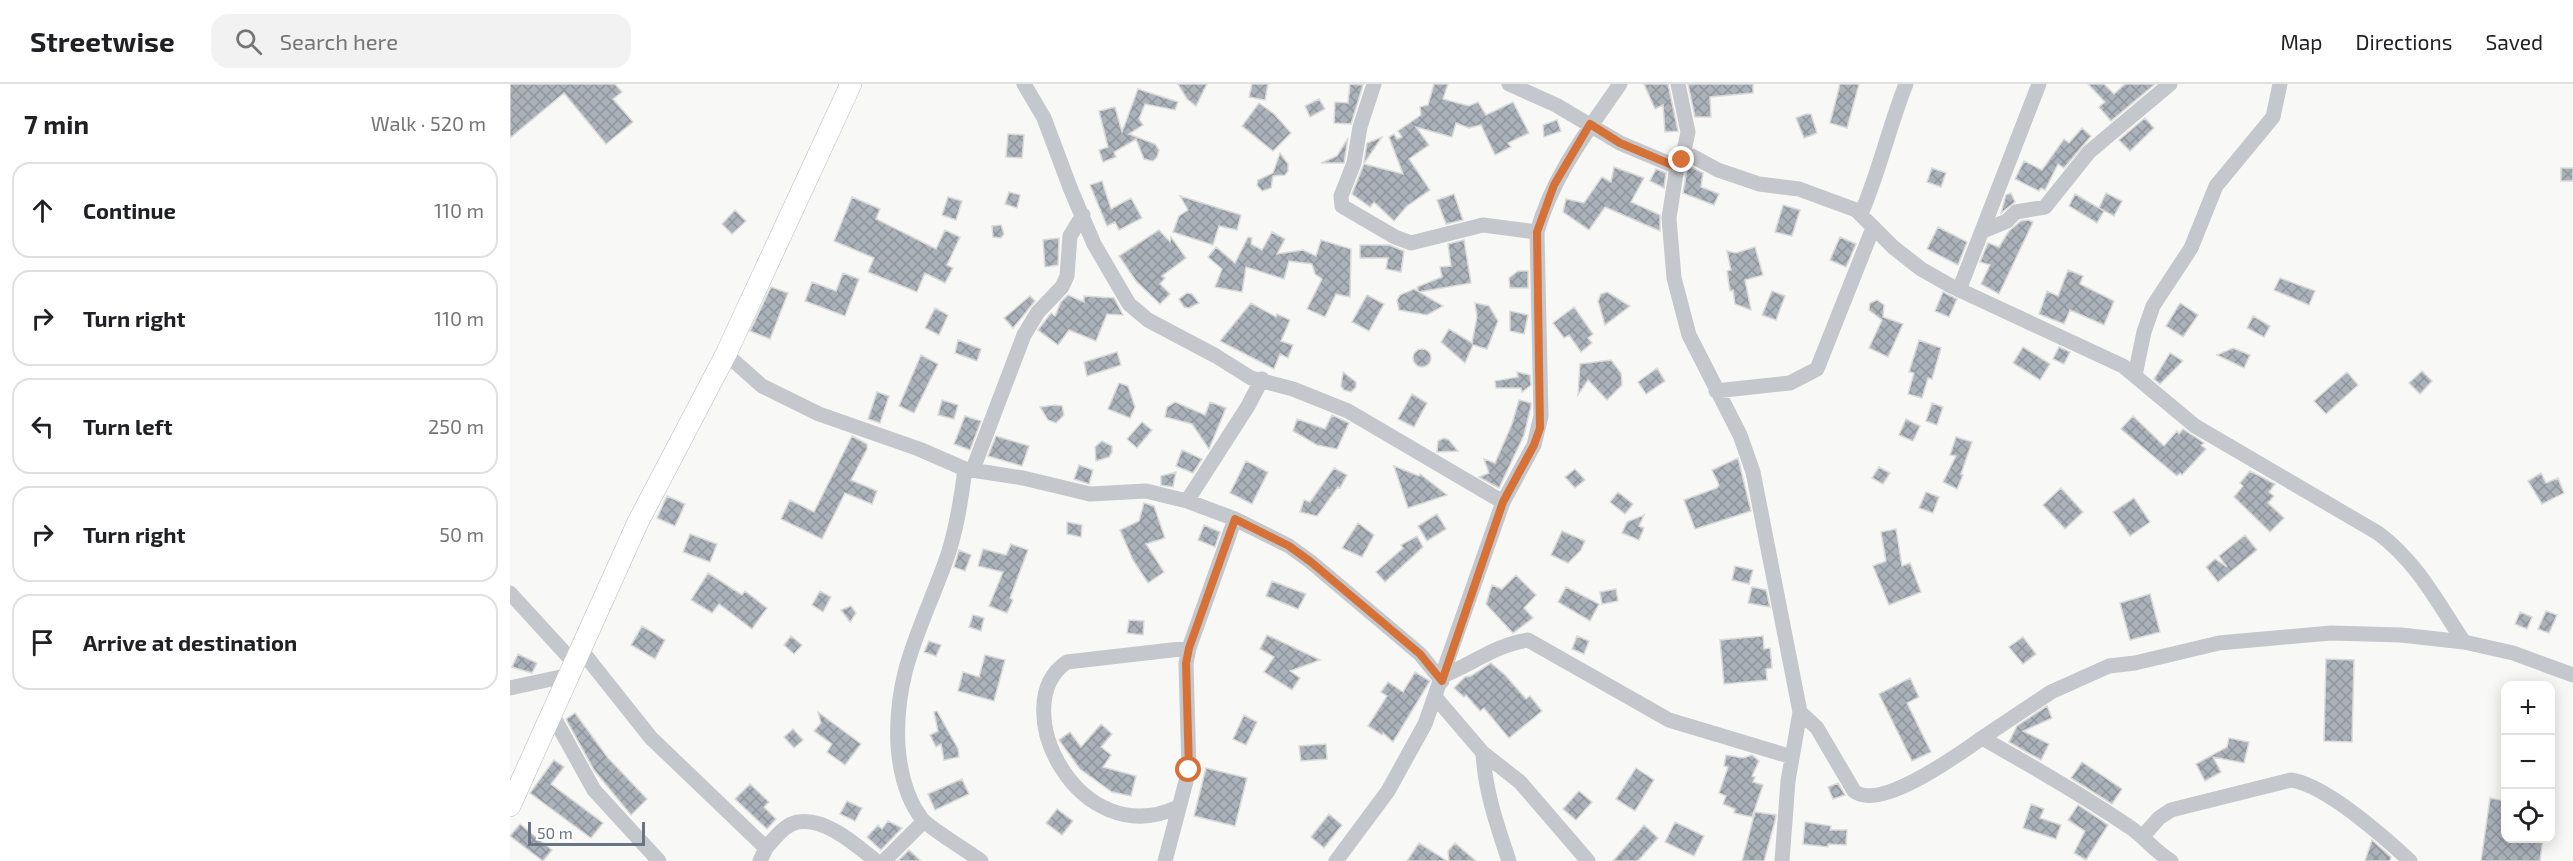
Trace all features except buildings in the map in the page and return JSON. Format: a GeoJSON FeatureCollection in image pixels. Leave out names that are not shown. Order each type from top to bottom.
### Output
{"type":"FeatureCollection","features":[{"type":"Feature","properties":{"kind":"main road"},"geometry":{"type":"LineString","coordinates":[[510,806],[638,522],[726,354],[851,84]]}},
{"type":"Feature","properties":{"kind":"street"},"geometry":{"type":"LineString","coordinates":[[1024,84],[1044,118],[1071,190],[1095,244],[1129,304],[1148,320],[1183,341],[1216,356],[1251,378],[1262,379],[1348,411],[1503,502]]}},
{"type":"Feature","properties":{"kind":"street"},"geometry":{"type":"LineString","coordinates":[[1374,84],[1360,127],[1354,164],[1341,196],[1342,206],[1395,237],[1411,243],[1483,225],[1537,232]]}},
{"type":"Feature","properties":{"kind":"street"},"geometry":{"type":"LineString","coordinates":[[1509,84],[1556,105],[1620,143],[1679,163],[1692,156],[1718,170],[1759,184],[1793,188],[1818,195],[1861,214],[1910,261],[1959,290],[2111,360],[2135,375],[2195,426],[2345,513],[2399,548],[2416,567],[2464,642]]}},
{"type":"Feature","properties":{"kind":"street"},"geometry":{"type":"LineString","coordinates":[[1336,861],[1388,791],[1425,724],[1503,502],[1529,455],[1540,428],[1537,232],[1554,185],[1590,124],[1620,84]]}},
{"type":"Feature","properties":{"kind":"street"},"geometry":{"type":"LineString","coordinates":[[1678,84],[1688,132],[1679,163],[1669,218],[1674,278],[1689,335],[1740,435],[1753,472],[1800,712],[1788,781],[1782,861]]}},
{"type":"Feature","properties":{"kind":"street"},"geometry":{"type":"LineString","coordinates":[[1861,214],[1874,183],[1889,126],[1906,84]]}},
{"type":"Feature","properties":{"kind":"street"},"geometry":{"type":"LineString","coordinates":[[1959,290],[2039,84]]}},
{"type":"Feature","properties":{"kind":"street"},"geometry":{"type":"LineString","coordinates":[[1983,231],[2007,221],[2016,212],[2045,207],[2089,152],[2170,84]]}},
{"type":"Feature","properties":{"kind":"street"},"geometry":{"type":"LineString","coordinates":[[2135,375],[2144,332],[2153,306],[2191,248],[2216,186],[2273,117],[2280,84]]}},
{"type":"Feature","properties":{"kind":"street"},"geometry":{"type":"LineString","coordinates":[[981,861],[923,822],[905,789],[899,761],[897,720],[899,690],[916,633],[945,562],[969,469],[1024,335],[1038,312],[1062,287],[1066,276],[1070,236],[1083,215]]}},
{"type":"Feature","properties":{"kind":"street"},"geometry":{"type":"LineString","coordinates":[[1716,391],[1790,383],[1802,379],[1817,369],[1873,228]]}},
{"type":"Feature","properties":{"kind":"street"},"geometry":{"type":"LineString","coordinates":[[726,354],[762,386],[819,414],[969,469],[1090,494],[1146,491],[1187,501],[1235,519],[1289,546],[1311,562],[1420,654],[1443,678]]}},
{"type":"Feature","properties":{"kind":"street"},"geometry":{"type":"LineString","coordinates":[[1187,501],[1248,406],[1262,379]]}},
{"type":"Feature","properties":{"kind":"street"},"geometry":{"type":"LineString","coordinates":[[1165,861],[1189,770],[1186,663],[1189,648],[1235,519]]}},
{"type":"Feature","properties":{"kind":"street"},"geometry":{"type":"LineString","coordinates":[[510,593],[763,854],[786,828],[797,822],[810,821],[831,830],[876,861]]}},
{"type":"Feature","properties":{"kind":"street"},"geometry":{"type":"LineString","coordinates":[[1800,712],[1817,728],[1850,785],[1862,796],[1882,794],[1899,788],[1947,763],[2051,692],[2109,666],[2135,663],[2253,638],[2331,633],[2400,635],[2464,642],[2513,653],[2573,675]]}},
{"type":"Feature","properties":{"kind":"street"},"geometry":{"type":"LineString","coordinates":[[1443,678],[1498,648],[1528,640],[1669,720],[1792,757]]}},
{"type":"Feature","properties":{"kind":"street"},"geometry":{"type":"LineString","coordinates":[[1178,807],[1163,814],[1134,816],[1097,806],[1065,774],[1050,747],[1045,701],[1055,670],[1067,662],[1189,648]]}},
{"type":"Feature","properties":{"kind":"street"},"geometry":{"type":"LineString","coordinates":[[510,688],[576,663]]}},
{"type":"Feature","properties":{"kind":"street"},"geometry":{"type":"LineString","coordinates":[[1436,698],[1483,753],[1520,782],[1588,861]]}},
{"type":"Feature","properties":{"kind":"street"},"geometry":{"type":"LineString","coordinates":[[552,716],[594,790],[659,861]]}},
{"type":"Feature","properties":{"kind":"street"},"geometry":{"type":"LineString","coordinates":[[1982,738],[2049,774],[2068,790],[2143,836],[2171,861]]}},
{"type":"Feature","properties":{"kind":"street"},"geometry":{"type":"LineString","coordinates":[[1483,753],[1484,774],[1493,814],[1509,861]]}},
{"type":"Feature","properties":{"kind":"street"},"geometry":{"type":"LineString","coordinates":[[2143,836],[2164,814],[2171,810],[2291,780],[2309,785],[2350,811],[2410,861]]}},
{"type":"Feature","properties":{"kind":"street"},"geometry":{"type":"LineString","coordinates":[[884,861],[923,822]]}},
{"type":"Feature","properties":{"kind":"route"},"geometry":{"type":"LineString","coordinates":[[1189,770],[1186,663],[1189,648],[1235,519],[1289,546],[1311,562],[1331,581],[1364,604],[1420,654],[1442,681],[1503,502],[1524,465],[1540,428],[1537,232],[1554,185],[1590,124],[1620,143],[1648,156],[1677,167],[1682,160]]}}]}
